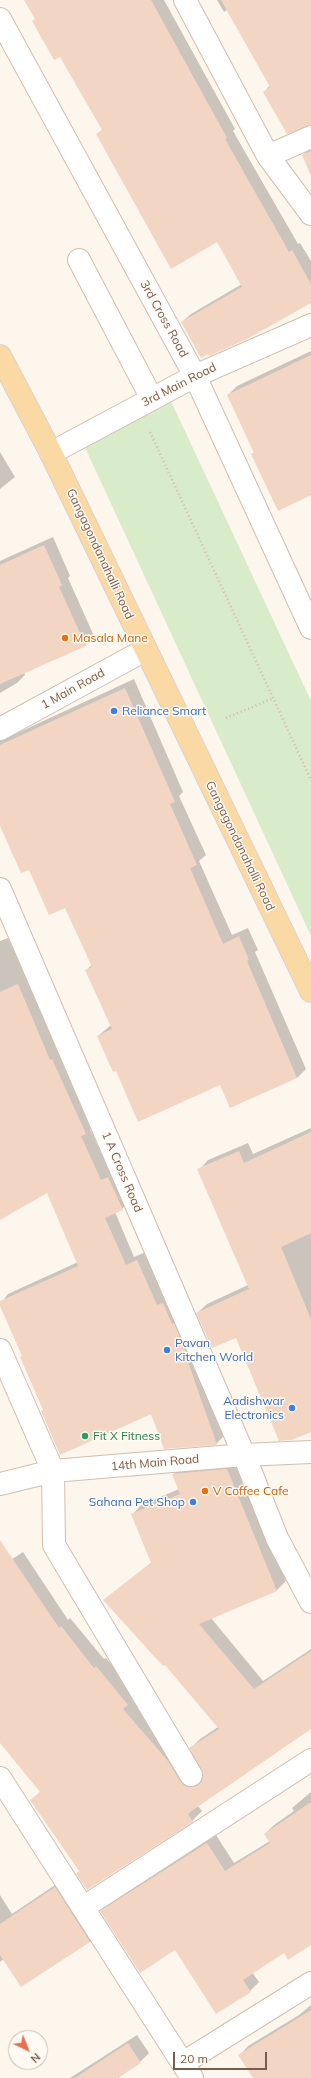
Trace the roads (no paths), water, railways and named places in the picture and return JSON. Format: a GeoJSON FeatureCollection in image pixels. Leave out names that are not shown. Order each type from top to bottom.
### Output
{"type":"FeatureCollection","features":[{"type":"Feature","properties":{"kind":"main road","name":"Gangagondanahalli Road"},"geometry":{"type":"LineString","coordinates":[[0,356],[52,452],[145,650],[311,991]]}},
{"type":"Feature","properties":{"kind":"street"},"geometry":{"type":"LineString","coordinates":[[185,0],[268,156],[311,214]]}},
{"type":"Feature","properties":{"kind":"street","name":"3rd Cross Road"},"geometry":{"type":"LineString","coordinates":[[0,19],[195,376],[311,628]]}},
{"type":"Feature","properties":{"kind":"street"},"geometry":{"type":"LineString","coordinates":[[268,156],[311,137]]}},
{"type":"Feature","properties":{"kind":"street"},"geometry":{"type":"LineString","coordinates":[[79,260],[145,402]]}},
{"type":"Feature","properties":{"kind":"street","name":"3rd Main Road"},"geometry":{"type":"LineString","coordinates":[[52,452],[195,376],[311,325]]}},
{"type":"Feature","properties":{"kind":"street","name":"1 Main Road"},"geometry":{"type":"LineString","coordinates":[[0,729],[145,650]]}},
{"type":"Feature","properties":{"kind":"street","name":"1 A Cross Road"},"geometry":{"type":"LineString","coordinates":[[0,888],[244,1455],[277,1538],[311,1602]]}},
{"type":"Feature","properties":{"kind":"street"},"geometry":{"type":"LineString","coordinates":[[0,1350],[53,1471],[54,1544],[191,1775]]}},
{"type":"Feature","properties":{"kind":"street","name":"14th Main Road"},"geometry":{"type":"LineString","coordinates":[[0,1484],[53,1471],[244,1455],[311,1452]]}},
{"type":"Feature","properties":{"kind":"street"},"geometry":{"type":"LineString","coordinates":[[84,1907],[311,1760]]}},
{"type":"Feature","properties":{"kind":"street"},"geometry":{"type":"LineString","coordinates":[[0,1778],[188,2070],[311,1983]]}},
{"type":"Feature","properties":{"kind":"place","name":"Masala Mane"},"geometry":{"type":"Point","coordinates":[65,638]}},
{"type":"Feature","properties":{"kind":"place","name":"Reliance Smart"},"geometry":{"type":"Point","coordinates":[114,711]}},
{"type":"Feature","properties":{"kind":"place","name":"Pavan Kitchen World"},"geometry":{"type":"Point","coordinates":[167,1350]}},
{"type":"Feature","properties":{"kind":"place","name":"Aadishwar Electronics"},"geometry":{"type":"Point","coordinates":[292,1408]}},
{"type":"Feature","properties":{"kind":"place","name":"Fit X Fitness"},"geometry":{"type":"Point","coordinates":[85,1436]}},
{"type":"Feature","properties":{"kind":"place","name":"V Coffee Cafe"},"geometry":{"type":"Point","coordinates":[205,1491]}},
{"type":"Feature","properties":{"kind":"place","name":"Sahana Pet Shop"},"geometry":{"type":"Point","coordinates":[193,1502]}}]}
